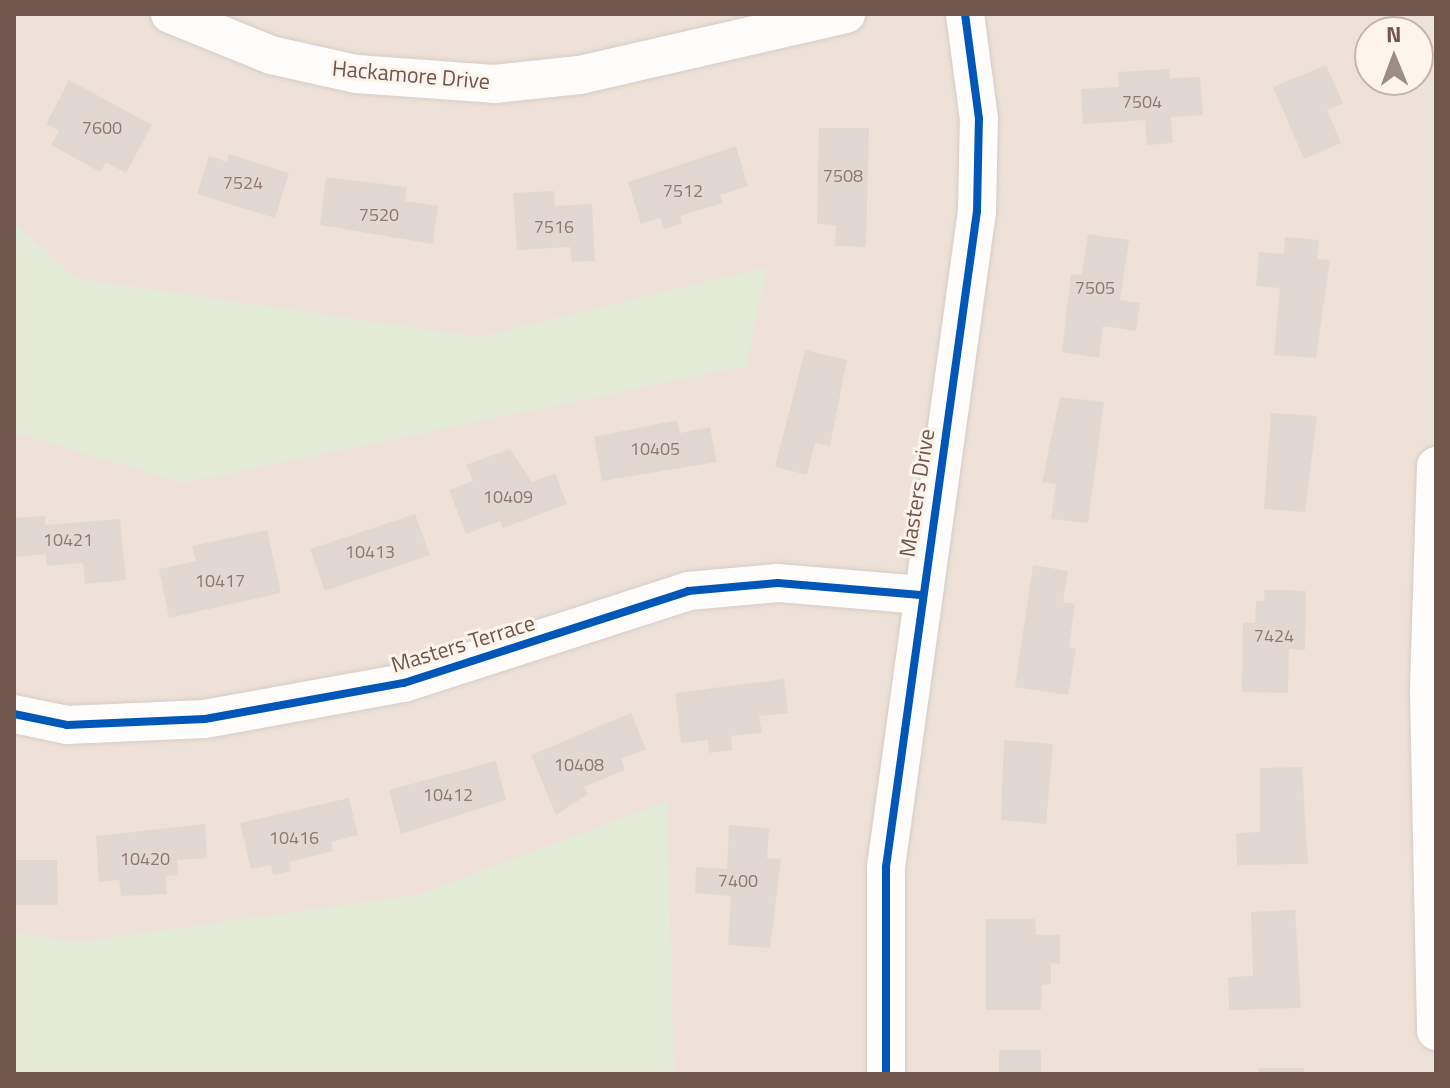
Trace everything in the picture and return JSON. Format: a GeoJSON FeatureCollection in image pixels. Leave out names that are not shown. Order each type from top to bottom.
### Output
{"type":"FeatureCollection","features":[{"type":"Feature","properties":{"kind":"street","name":"Hackamore Drive"},"geometry":{"type":"LineString","coordinates":[[170,14],[271,55],[342,71],[494,84],[580,75],[846,14]]}},
{"type":"Feature","properties":{"kind":"street","name":"Masters Drive"},"geometry":{"type":"LineString","coordinates":[[886,1074],[886,867],[920,595],[977,211],[979,119],[965,14]]}},
{"type":"Feature","properties":{"kind":"street"},"geometry":{"type":"LineString","coordinates":[[1436,466],[1429,724],[1436,1031]]}},
{"type":"Feature","properties":{"kind":"street","name":"Masters Terrace"},"geometry":{"type":"LineString","coordinates":[[14,714],[67,725],[205,719],[404,683],[688,591],[778,583],[920,595]]}},
{"type":"Feature","properties":{"kind":"shaded area"},"geometry":{"type":"Polygon","coordinates":[[[14,14],[1436,14],[1436,1074],[14,1074],[14,14]]]}},
{"type":"Feature","properties":{"kind":"green space"},"geometry":{"type":"Polygon","coordinates":[[[14,222],[74,278],[478,337],[767,267],[746,366],[182,483],[14,432],[14,222]]]}},
{"type":"Feature","properties":{"kind":"green space"},"geometry":{"type":"Polygon","coordinates":[[[667,801],[674,1074],[14,1074],[14,933],[78,942],[418,895],[667,801]]]}},
{"type":"Feature","properties":{"kind":"building"},"geometry":{"type":"Polygon","coordinates":[[[1326,65],[1343,103],[1327,110],[1341,143],[1304,159],[1273,87],[1326,65]]]}},
{"type":"Feature","properties":{"kind":"building"},"geometry":{"type":"Polygon","coordinates":[[[1169,69],[1170,78],[1200,77],[1203,115],[1171,117],[1173,143],[1147,145],[1145,120],[1083,124],[1081,89],[1119,87],[1118,72],[1169,69]]]}},
{"type":"Feature","properties":{"kind":"building"},"geometry":{"type":"Polygon","coordinates":[[[69,80],[152,125],[126,173],[106,162],[100,172],[51,145],[59,131],[46,124],[69,80]]]}},
{"type":"Feature","properties":{"kind":"building"},"geometry":{"type":"Polygon","coordinates":[[[819,128],[869,128],[866,247],[835,246],[836,225],[817,224],[819,128]]]}},
{"type":"Feature","properties":{"kind":"building"},"geometry":{"type":"Polygon","coordinates":[[[736,146],[748,186],[720,195],[723,203],[680,216],[682,223],[664,229],[660,218],[641,224],[628,182],[736,146]]]}},
{"type":"Feature","properties":{"kind":"building"},"geometry":{"type":"Polygon","coordinates":[[[229,154],[289,173],[275,218],[197,194],[209,156],[227,162],[229,154]]]}},
{"type":"Feature","properties":{"kind":"building"},"geometry":{"type":"Polygon","coordinates":[[[326,177],[407,187],[405,201],[438,206],[433,244],[320,225],[326,177]]]}},
{"type":"Feature","properties":{"kind":"building"},"geometry":{"type":"Polygon","coordinates":[[[554,191],[555,206],[592,204],[595,261],[572,262],[570,247],[517,250],[513,193],[554,191]]]}},
{"type":"Feature","properties":{"kind":"building"},"geometry":{"type":"Polygon","coordinates":[[[1088,234],[1129,240],[1120,300],[1140,303],[1136,331],[1103,326],[1099,358],[1062,352],[1071,274],[1082,275],[1088,234]]]}},
{"type":"Feature","properties":{"kind":"building"},"geometry":{"type":"Polygon","coordinates":[[[1285,237],[1319,240],[1317,259],[1330,260],[1316,358],[1274,355],[1280,288],[1256,286],[1259,252],[1284,254],[1285,237]]]}},
{"type":"Feature","properties":{"kind":"building"},"geometry":{"type":"Polygon","coordinates":[[[805,350],[847,360],[830,446],[815,443],[807,475],[775,467],[805,350]]]}},
{"type":"Feature","properties":{"kind":"building"},"geometry":{"type":"Polygon","coordinates":[[[1060,397],[1104,402],[1088,523],[1051,519],[1056,484],[1042,482],[1060,397]]]}},
{"type":"Feature","properties":{"kind":"building"},"geometry":{"type":"Polygon","coordinates":[[[1271,413],[1317,416],[1305,512],[1264,509],[1271,413]]]}},
{"type":"Feature","properties":{"kind":"building"},"geometry":{"type":"Polygon","coordinates":[[[677,420],[680,433],[710,427],[717,462],[602,481],[594,437],[677,420]]]}},
{"type":"Feature","properties":{"kind":"building"},"geometry":{"type":"Polygon","coordinates":[[[510,449],[532,482],[555,473],[567,504],[503,528],[500,521],[466,534],[449,490],[473,481],[466,465],[510,449]]]}},
{"type":"Feature","properties":{"kind":"building"},"geometry":{"type":"Polygon","coordinates":[[[415,514],[430,555],[325,591],[310,549],[415,514]]]}},
{"type":"Feature","properties":{"kind":"building"},"geometry":{"type":"Polygon","coordinates":[[[45,516],[45,525],[120,519],[126,580],[85,584],[83,563],[47,566],[46,554],[14,557],[14,518],[45,516]]]}},
{"type":"Feature","properties":{"kind":"building"},"geometry":{"type":"Polygon","coordinates":[[[267,530],[281,593],[169,618],[159,569],[196,561],[192,546],[267,530]]]}},
{"type":"Feature","properties":{"kind":"building"},"geometry":{"type":"Polygon","coordinates":[[[1033,565],[1068,571],[1063,602],[1075,604],[1069,647],[1076,648],[1068,695],[1015,687],[1033,565]]]}},
{"type":"Feature","properties":{"kind":"building"},"geometry":{"type":"Polygon","coordinates":[[[1265,590],[1306,591],[1305,650],[1289,649],[1288,693],[1242,692],[1243,623],[1255,623],[1256,601],[1264,601],[1265,590]]]}},
{"type":"Feature","properties":{"kind":"building"},"geometry":{"type":"Polygon","coordinates":[[[784,679],[788,713],[759,716],[762,733],[731,736],[732,750],[709,753],[708,740],[681,743],[675,693],[784,679]]]}},
{"type":"Feature","properties":{"kind":"building"},"geometry":{"type":"Polygon","coordinates":[[[631,713],[646,749],[621,759],[625,770],[584,787],[588,794],[556,815],[531,755],[631,713]]]}},
{"type":"Feature","properties":{"kind":"building"},"geometry":{"type":"Polygon","coordinates":[[[1004,740],[1053,744],[1046,824],[1001,820],[1004,740]]]}},
{"type":"Feature","properties":{"kind":"building"},"geometry":{"type":"Polygon","coordinates":[[[496,761],[506,800],[401,834],[389,790],[496,761]]]}},
{"type":"Feature","properties":{"kind":"building"},"geometry":{"type":"Polygon","coordinates":[[[1302,767],[1308,864],[1237,865],[1236,833],[1260,832],[1260,768],[1302,767]]]}},
{"type":"Feature","properties":{"kind":"building"},"geometry":{"type":"Polygon","coordinates":[[[349,798],[358,835],[331,842],[333,851],[289,862],[291,871],[273,875],[271,865],[251,869],[240,823],[349,798]]]}},
{"type":"Feature","properties":{"kind":"building"},"geometry":{"type":"Polygon","coordinates":[[[205,824],[207,858],[177,860],[178,875],[166,876],[167,894],[121,896],[119,880],[99,882],[96,836],[205,824]]]}},
{"type":"Feature","properties":{"kind":"building"},"geometry":{"type":"Polygon","coordinates":[[[729,825],[769,828],[767,858],[781,859],[770,948],[728,945],[731,896],[695,893],[696,867],[727,869],[729,825]]]}},
{"type":"Feature","properties":{"kind":"building"},"geometry":{"type":"Polygon","coordinates":[[[14,860],[57,860],[58,905],[14,905],[14,860]]]}},
{"type":"Feature","properties":{"kind":"building"},"geometry":{"type":"Polygon","coordinates":[[[1295,910],[1301,1008],[1229,1010],[1228,977],[1253,976],[1251,912],[1295,910]]]}},
{"type":"Feature","properties":{"kind":"building"},"geometry":{"type":"Polygon","coordinates":[[[986,919],[1035,919],[1036,935],[1060,935],[1060,964],[1051,963],[1051,984],[1042,985],[1041,1010],[986,1010],[986,919]]]}},
{"type":"Feature","properties":{"kind":"building"},"geometry":{"type":"Polygon","coordinates":[[[999,1050],[1041,1050],[1041,1074],[999,1074],[999,1050]]]}},
{"type":"Feature","properties":{"kind":"building"},"geometry":{"type":"Polygon","coordinates":[[[1259,1068],[1304,1068],[1304,1074],[1259,1074],[1259,1068]]]}},
{"type":"Feature","properties":{"kind":"cycle path"},"geometry":{"type":"LineString","coordinates":[[886,1074],[886,867],[977,211],[979,119],[965,14]]}},
{"type":"Feature","properties":{"kind":"cycle path"},"geometry":{"type":"LineString","coordinates":[[14,714],[67,725],[205,719],[404,683],[688,591],[778,583],[920,595]]}}]}
